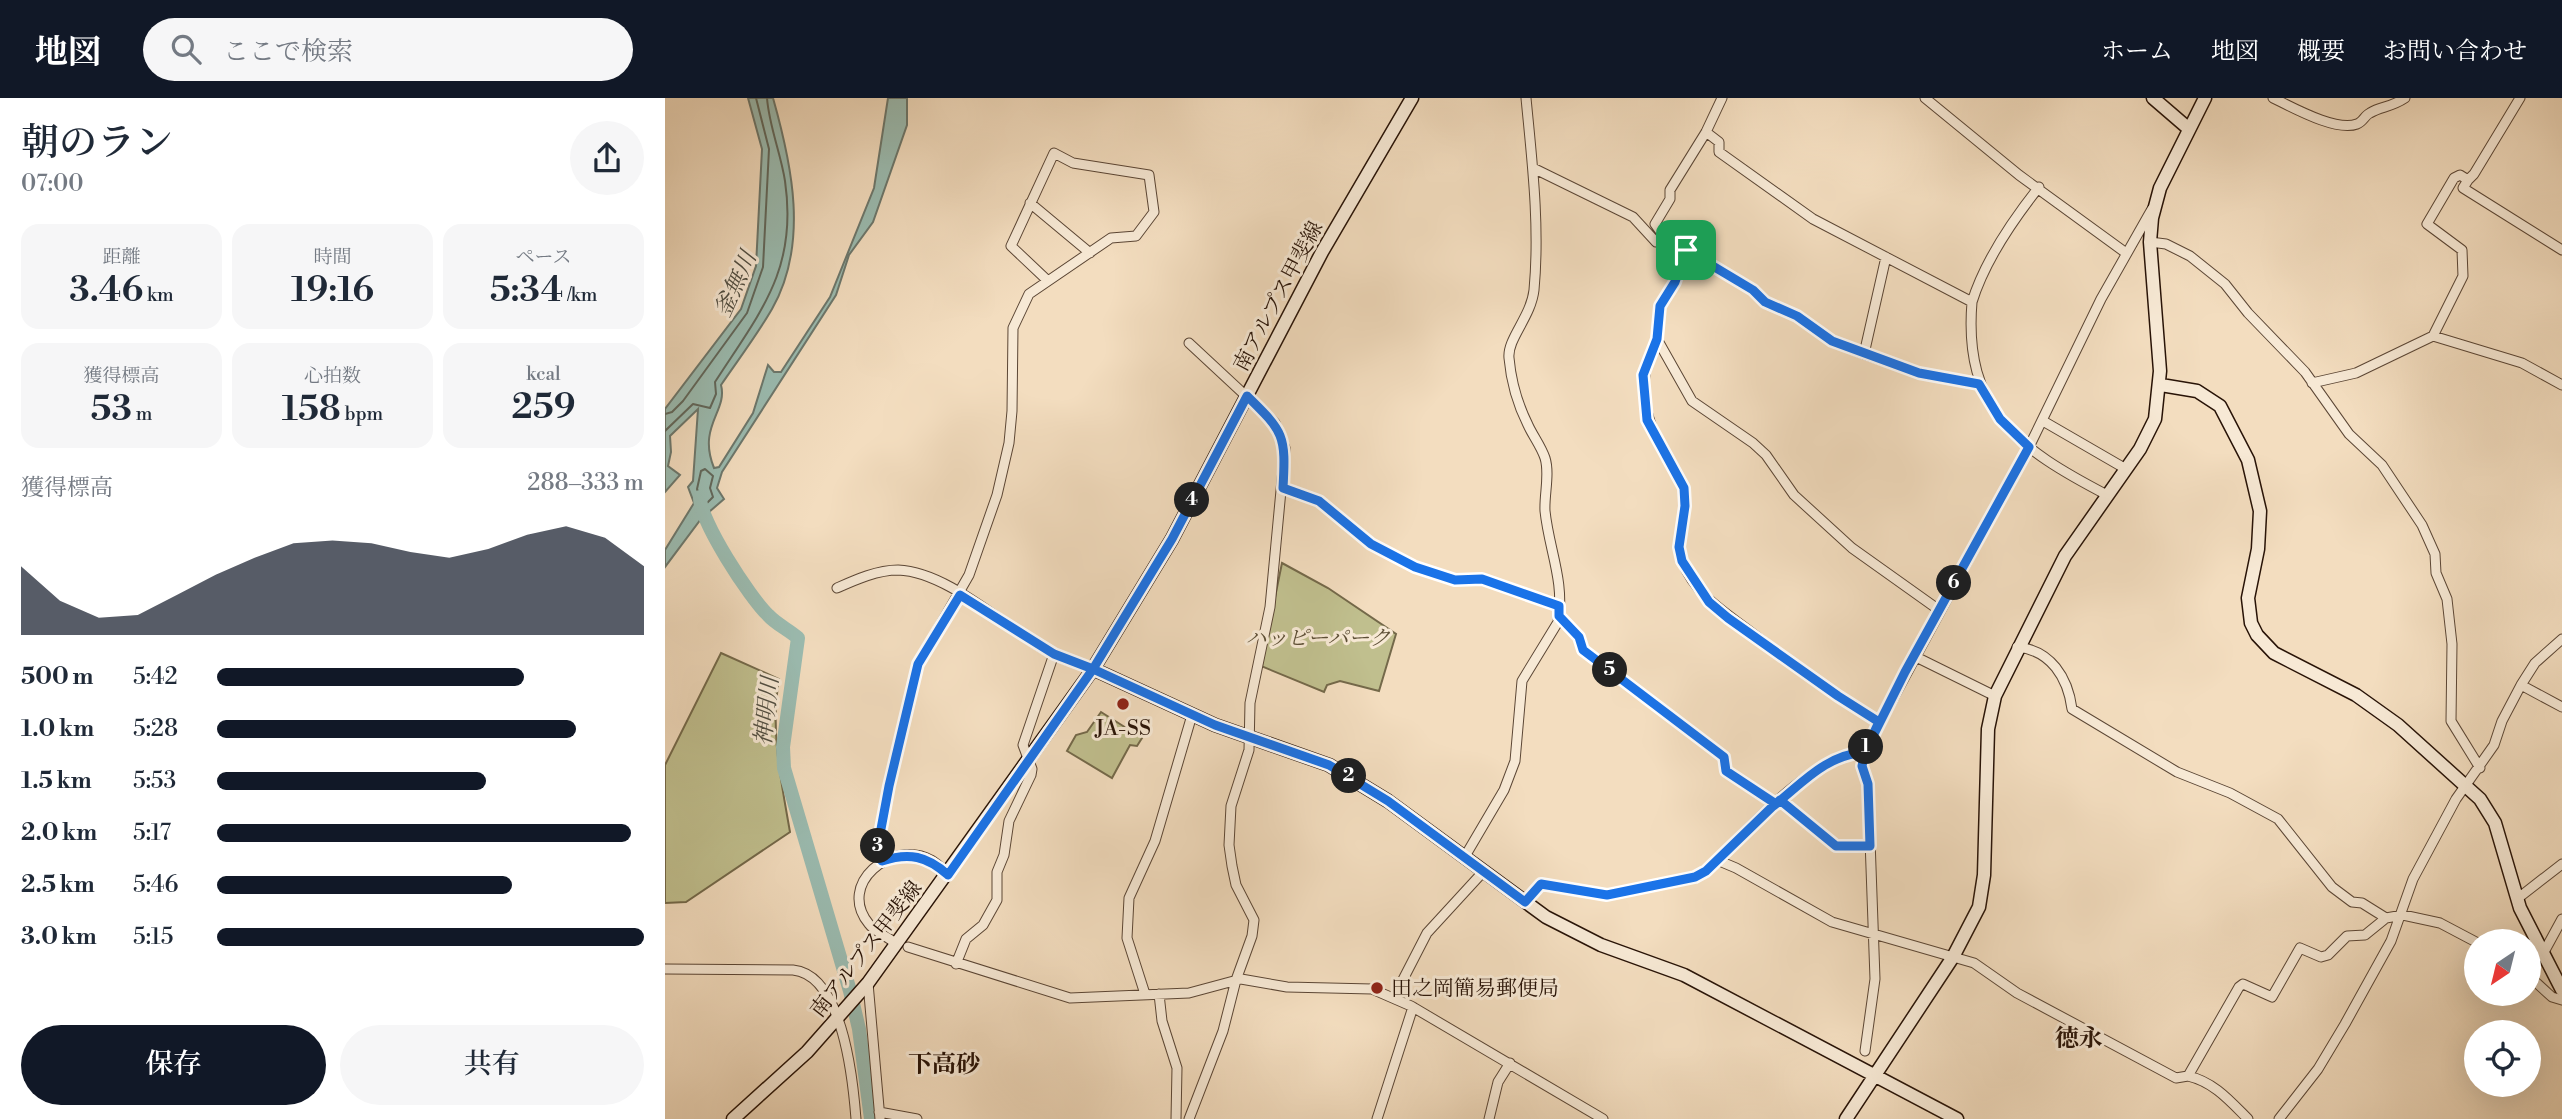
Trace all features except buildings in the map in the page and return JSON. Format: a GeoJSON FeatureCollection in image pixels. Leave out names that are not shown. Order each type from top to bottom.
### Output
{"type":"FeatureCollection","features":[{"type":"Feature","properties":{"kind":"street","name":"南アルプス甲斐線"},"geometry":{"type":"LineString","coordinates":[[733,1119],[743,1113],[841,1017],[948,875],[1093,669],[1166,550],[1322,252],[1412,98]]}},
{"type":"Feature","properties":{"kind":"street"},"geometry":{"type":"LineString","coordinates":[[1464,858],[1504,790],[1515,761],[1522,681],[1559,611],[1557,560],[1545,510],[1546,462],[1526,422],[1514,386],[1509,356],[1510,343],[1521,330],[1532,304],[1536,264],[1533,169],[1526,98]]}},
{"type":"Feature","properties":{"kind":"street"},"geometry":{"type":"LineString","coordinates":[[1722,98],[1706,132],[1670,190],[1670,199],[1655,224],[1665,238],[1753,290],[1765,302],[1797,316],[1832,341],[1919,373],[1979,384]]}},
{"type":"Feature","properties":{"kind":"street"},"geometry":{"type":"LineString","coordinates":[[1926,98],[2019,175],[2126,253]]}},
{"type":"Feature","properties":{"kind":"street"},"geometry":{"type":"LineString","coordinates":[[2153,98],[2189,129]]}},
{"type":"Feature","properties":{"kind":"street"},"geometry":{"type":"LineString","coordinates":[[1865,1051],[1875,979],[1868,784],[1862,766],[1865,752],[1914,656],[2043,421],[2126,253],[2155,205],[2205,98]]}},
{"type":"Feature","properties":{"kind":"street"},"geometry":{"type":"LineString","coordinates":[[2273,98],[2323,120],[2351,125],[2359,123],[2369,113],[2389,109],[2405,98]]}},
{"type":"Feature","properties":{"kind":"street"},"geometry":{"type":"LineString","coordinates":[[2520,98],[2463,188],[2562,250]]}},
{"type":"Feature","properties":{"kind":"street"},"geometry":{"type":"LineString","coordinates":[[1706,132],[1719,142],[1719,152],[1807,215],[1972,302]]}},
{"type":"Feature","properties":{"kind":"street"},"geometry":{"type":"LineString","coordinates":[[882,861],[878,845],[918,664],[960,595],[984,538],[1009,443],[1013,328],[1029,294],[1111,238],[1136,236],[1152,216],[1154,207],[1149,175],[1073,163],[1054,153],[1011,246],[1048,281]]}},
{"type":"Feature","properties":{"kind":"street"},"geometry":{"type":"LineString","coordinates":[[1533,169],[1633,217],[1656,242],[1665,238]]}},
{"type":"Feature","properties":{"kind":"street"},"geometry":{"type":"LineString","coordinates":[[2312,383],[2356,373],[2433,336],[2463,276],[2462,250],[2427,225],[2454,178],[2459,175],[2468,180]]}},
{"type":"Feature","properties":{"kind":"street"},"geometry":{"type":"LineString","coordinates":[[2039,187],[1999,244],[1978,283],[1972,302],[1972,357],[1979,384],[2000,419],[2049,463],[2107,495]]}},
{"type":"Feature","properties":{"kind":"street"},"geometry":{"type":"LineString","coordinates":[[1030,203],[1090,253]]}},
{"type":"Feature","properties":{"kind":"street"},"geometry":{"type":"LineString","coordinates":[[1846,1119],[1872,1075],[1953,957],[1979,907],[1982,892],[1988,729],[1995,696],[2017,647],[2065,556],[2140,449],[2155,419],[2161,385],[2150,242],[2155,205]]}},
{"type":"Feature","properties":{"kind":"street"},"geometry":{"type":"LineString","coordinates":[[2150,242],[2166,244],[2190,256],[2225,284],[2312,383],[2349,433],[2382,465],[2422,525],[2435,554],[2436,573],[2447,599],[2451,633],[2451,721],[2480,768]]}},
{"type":"Feature","properties":{"kind":"street"},"geometry":{"type":"LineString","coordinates":[[1686,250],[1675,282],[1660,306],[1657,339],[1647,358],[1643,396],[1647,420],[1684,488],[1685,506],[1679,547],[1688,572],[1709,602],[1728,618],[1879,722]]}},
{"type":"Feature","properties":{"kind":"street"},"geometry":{"type":"LineString","coordinates":[[1864,354],[1886,257]]}},
{"type":"Feature","properties":{"kind":"street"},"geometry":{"type":"LineString","coordinates":[[2433,336],[2522,363],[2562,384]]}},
{"type":"Feature","properties":{"kind":"street"},"geometry":{"type":"LineString","coordinates":[[1657,339],[1692,401],[1753,443],[1766,455],[1794,495],[1852,548],[1939,610]]}},
{"type":"Feature","properties":{"kind":"street"},"geometry":{"type":"LineString","coordinates":[[1189,343],[1275,423],[1285,448],[1270,607],[1250,703],[1249,750],[1234,793],[1229,845],[1236,884],[1254,920],[1252,936],[1236,979],[1223,1031],[1189,1119]]}},
{"type":"Feature","properties":{"kind":"street"},"geometry":{"type":"LineString","coordinates":[[2161,385],[2197,391],[2209,397],[2230,421],[2248,460],[2259,496],[2261,530],[2248,610],[2251,623],[2265,646],[2283,659],[2356,695],[2398,725],[2480,799],[2495,823],[2517,899],[2562,990]]}},
{"type":"Feature","properties":{"kind":"street"},"geometry":{"type":"LineString","coordinates":[[2043,421],[2126,469]]}},
{"type":"Feature","properties":{"kind":"street"},"geometry":{"type":"LineString","coordinates":[[1283,488],[1319,501],[1371,544],[1415,567],[1455,580],[1482,579],[1559,611],[1579,637],[1583,650],[1724,757],[1726,771],[1778,802],[1836,846],[1870,846]]}},
{"type":"Feature","properties":{"kind":"street"},"geometry":{"type":"LineString","coordinates":[[837,588],[860,578],[898,570],[933,579],[1054,654],[1192,715],[1339,770],[1388,801],[1546,917],[1601,945],[1684,975],[1957,1119]]}},
{"type":"Feature","properties":{"kind":"street"},"geometry":{"type":"LineString","coordinates":[[2279,1119],[2318,1069],[2343,1027],[2403,915],[2413,879],[2467,785],[2494,745],[2502,721],[2521,685],[2535,663],[2562,639]]}},
{"type":"Feature","properties":{"kind":"street"},"geometry":{"type":"LineString","coordinates":[[2017,647],[2039,654],[2064,674],[2072,709],[2177,772],[2230,793],[2278,819],[2332,887],[2352,902],[2362,903],[2386,918]]}},
{"type":"Feature","properties":{"kind":"street"},"geometry":{"type":"LineString","coordinates":[[956,964],[967,939],[983,925],[997,900],[997,872],[1004,855],[1009,821],[1031,775],[1023,745],[1054,654]]}},
{"type":"Feature","properties":{"kind":"street"},"geometry":{"type":"LineString","coordinates":[[1914,656],[1995,696]]}},
{"type":"Feature","properties":{"kind":"street"},"geometry":{"type":"LineString","coordinates":[[2521,685],[2562,706]]}},
{"type":"Feature","properties":{"kind":"street"},"geometry":{"type":"LineString","coordinates":[[1145,994],[1127,937],[1129,898],[1155,841],[1192,715]]}},
{"type":"Feature","properties":{"kind":"street"},"geometry":{"type":"LineString","coordinates":[[1525,902],[1541,884],[1607,895],[1695,877],[1821,765],[1835,758],[1865,752]]}},
{"type":"Feature","properties":{"kind":"street"},"geometry":{"type":"LineString","coordinates":[[891,940],[868,924],[860,898],[865,878],[882,861],[899,855],[931,860],[948,875]]}},
{"type":"Feature","properties":{"kind":"street"},"geometry":{"type":"LineString","coordinates":[[1717,860],[1755,878],[1832,922],[1974,963],[2017,993],[2176,1079],[2188,1076],[2202,1079],[2248,1119]]}},
{"type":"Feature","properties":{"kind":"street"},"geometry":{"type":"LineString","coordinates":[[2517,899],[2562,864]]}},
{"type":"Feature","properties":{"kind":"street"},"geometry":{"type":"LineString","coordinates":[[1394,997],[1427,933],[1483,872]]}},
{"type":"Feature","properties":{"kind":"street"},"geometry":{"type":"LineString","coordinates":[[2188,1076],[2239,987],[2243,984],[2272,997],[2300,948],[2321,957],[2328,955],[2343,938],[2365,935],[2386,918],[2403,915],[2439,923],[2464,936]]}},
{"type":"Feature","properties":{"kind":"street"},"geometry":{"type":"LineString","coordinates":[[2544,952],[2562,919]]}},
{"type":"Feature","properties":{"kind":"street"},"geometry":{"type":"LineString","coordinates":[[908,947],[1070,998],[1206,990],[1236,979],[1287,987],[1355,986],[1394,997],[1413,1007],[1603,1119]]}},
{"type":"Feature","properties":{"kind":"street"},"geometry":{"type":"LineString","coordinates":[[665,969],[804,971],[841,1017],[856,1119]]}},
{"type":"Feature","properties":{"kind":"street"},"geometry":{"type":"LineString","coordinates":[[2541,987],[2551,997],[2562,1000]]}},
{"type":"Feature","properties":{"kind":"street"},"geometry":{"type":"LineString","coordinates":[[864,988],[879,1115],[917,1119]]}},
{"type":"Feature","properties":{"kind":"street"},"geometry":{"type":"LineString","coordinates":[[1159,994],[1162,1021],[1177,1068],[1176,1119]]}},
{"type":"Feature","properties":{"kind":"street"},"geometry":{"type":"LineString","coordinates":[[1377,1119],[1413,1007]]}},
{"type":"Feature","properties":{"kind":"street"},"geometry":{"type":"LineString","coordinates":[[1489,1119],[1498,1082],[1510,1063]]}},
{"type":"Feature","properties":{"kind":"green space","name":"ハッピーパーク"},"geometry":{"type":"Polygon","coordinates":[[[1282,563],[1328,588],[1396,634],[1379,691],[1340,681],[1327,685],[1324,692],[1261,666],[1282,563]]]}},
{"type":"Feature","properties":{"kind":"green space"},"geometry":{"type":"Polygon","coordinates":[[[721,653],[779,679],[776,737],[790,832],[686,902],[665,903],[665,765],[721,653]]]}},
{"type":"Feature","properties":{"kind":"green space"},"geometry":{"type":"Polygon","coordinates":[[[1101,712],[1142,738],[1137,746],[1130,745],[1112,778],[1067,751],[1076,735],[1087,732],[1101,712]]]}},
{"type":"Feature","properties":{"kind":"water"},"geometry":{"type":"Polygon","coordinates":[[[748,98],[773,98],[791,177],[794,231],[783,284],[772,309],[721,385],[722,394],[709,441],[714,468],[719,467],[753,413],[768,365],[774,372],[781,372],[830,297],[874,188],[888,98],[907,98],[907,125],[873,222],[849,255],[836,295],[722,472],[717,488],[724,499],[701,519],[665,567],[665,550],[694,503],[688,487],[693,481],[698,409],[670,436],[668,466],[680,475],[665,492],[665,409],[741,309],[756,266],[762,149],[748,98]]]}},
{"type":"Feature","properties":{"kind":"waterway","name":"神明川"},"geometry":{"type":"LineString","coordinates":[[700,497],[716,540],[750,593],[771,618],[798,638],[783,747],[784,768],[850,991],[859,1029],[871,1119]]}},
{"type":"Feature","properties":{"kind":"place","name":"JA-SS"},"geometry":{"type":"Point","coordinates":[1123,704]}},
{"type":"Feature","properties":{"kind":"place","name":"田之岡簡易郵便局"},"geometry":{"type":"Point","coordinates":[1377,988]}},
{"type":"Feature","properties":{"kind":"district","name":"徳永"},"geometry":{"type":"Point","coordinates":[2079,1038]}},
{"type":"Feature","properties":{"kind":"district","name":"下高砂"},"geometry":{"type":"Point","coordinates":[944,1064]}},
{"type":"Feature","properties":{"kind":"route"},"geometry":{"type":"LineString","coordinates":[[1686,250],[1675,282],[1660,306],[1656,320],[1657,339],[1647,358],[1643,375],[1647,420],[1684,488],[1685,506],[1679,547],[1682,561],[1709,602],[1728,618],[1879,722],[1865,752],[1835,758],[1821,765],[1796,788],[1780,800],[1776,804],[1772,807],[1706,871],[1695,877],[1607,895],[1541,884],[1535,887],[1525,902],[1388,801],[1329,765],[1215,725],[1093,669],[948,875],[931,860],[915,856],[899,855],[882,861],[878,845],[918,664],[922,652],[960,595],[1054,654],[1093,669],[1149,581],[1247,396],[1275,423],[1282,437],[1285,448],[1283,488],[1319,501],[1371,544],[1415,567],[1448,579],[1482,579],[1559,606],[1559,616],[1579,637],[1583,650],[1724,757],[1726,771],[1776,804],[1780,800],[1836,846],[1870,846],[1868,784],[1862,758],[1865,752],[1905,672],[2029,447],[2000,419],[1979,384],[1919,373],[1832,341],[1797,316],[1765,302],[1753,290],[1686,250]]}},
{"type":"Feature","properties":{"kind":"water label","name":"釜無川"},"geometry":{"type":"Point","coordinates":[735,284]}}]}
